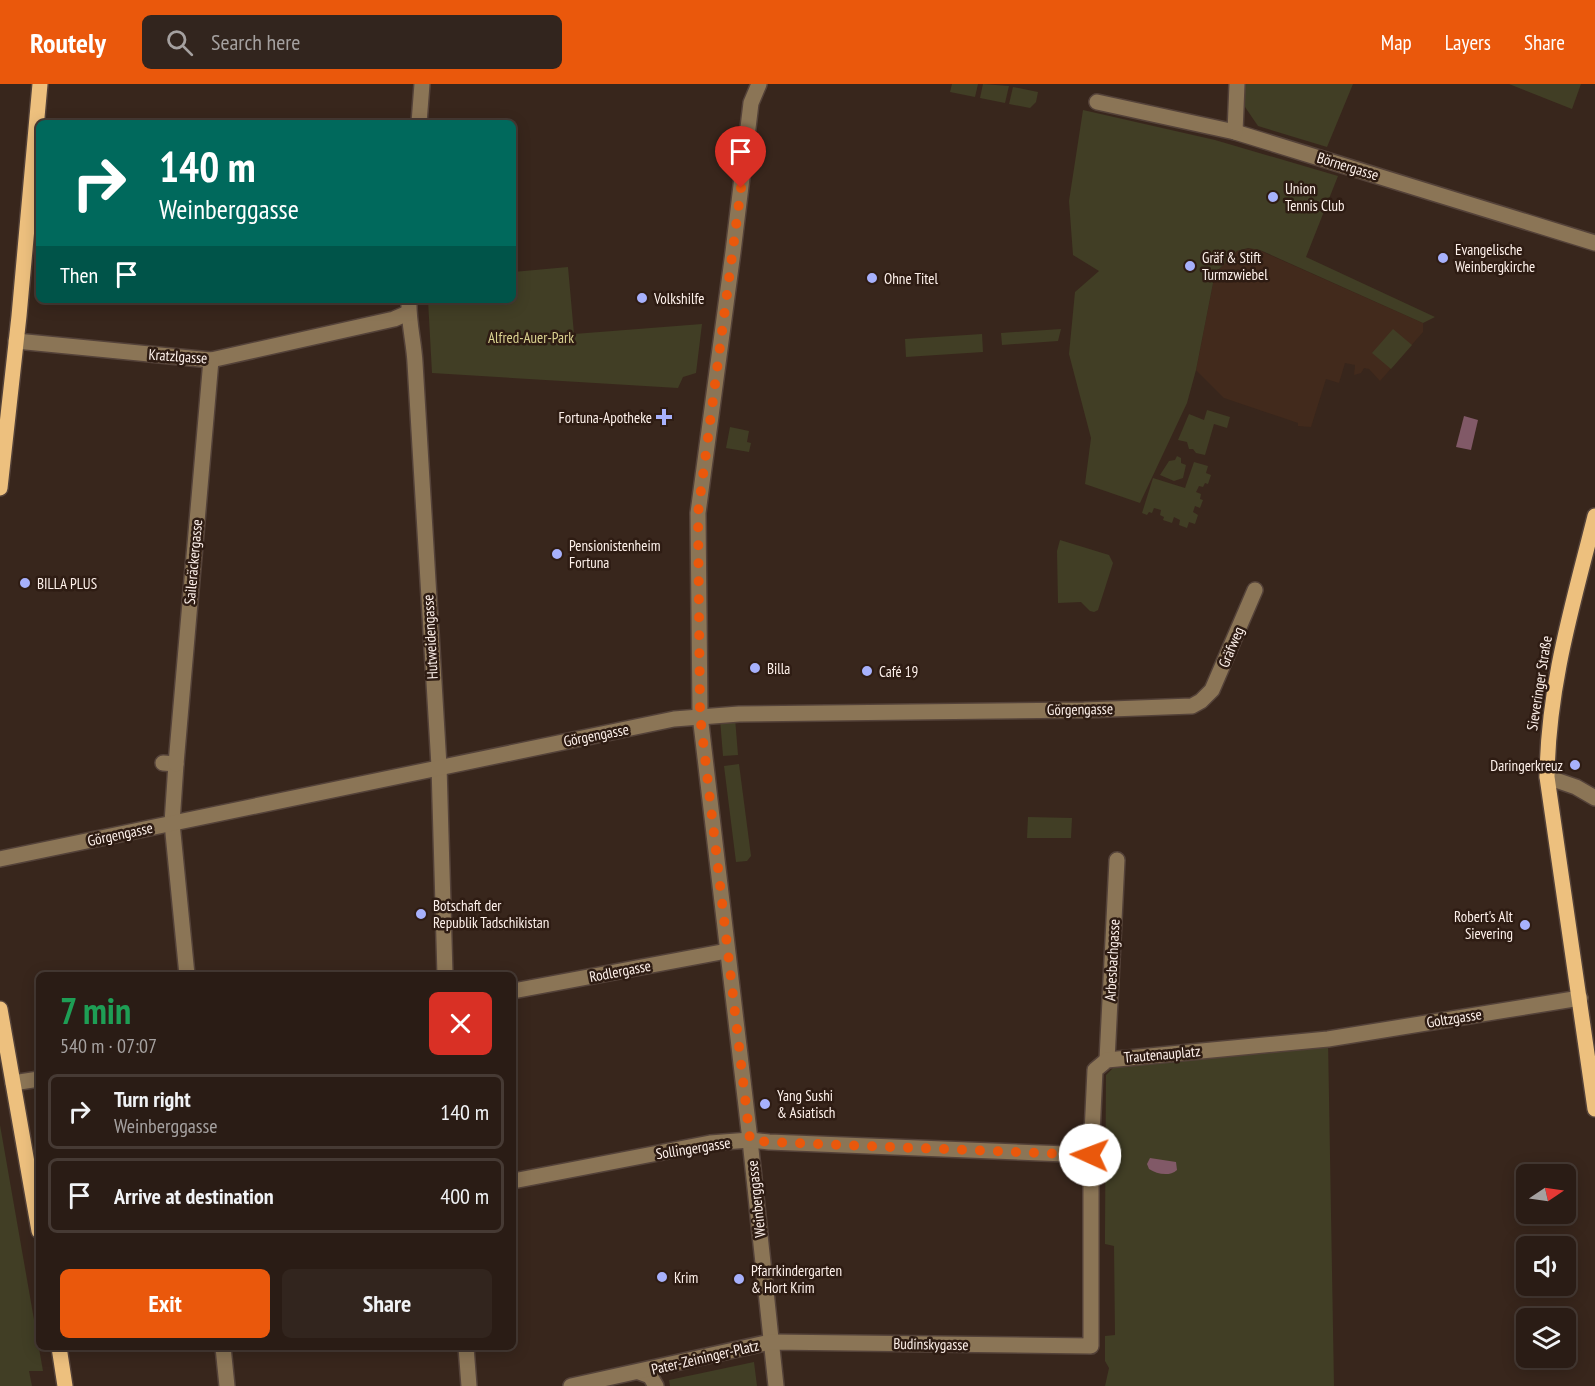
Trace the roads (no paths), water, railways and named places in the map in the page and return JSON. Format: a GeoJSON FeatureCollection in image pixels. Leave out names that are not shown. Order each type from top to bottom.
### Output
{"type":"FeatureCollection","features":[{"type":"Feature","properties":{"kind":"main road"},"geometry":{"type":"LineString","coordinates":[[37,120],[40,84]]}},
{"type":"Feature","properties":{"kind":"main road"},"geometry":{"type":"LineString","coordinates":[[0,488],[36,127]]}},
{"type":"Feature","properties":{"kind":"main road","name":"Sieveringer Straße"},"geometry":{"type":"LineString","coordinates":[[1595,516],[1558,660],[1548,738],[1547,777],[1595,1109]]}},
{"type":"Feature","properties":{"kind":"main road"},"geometry":{"type":"LineString","coordinates":[[0,1009],[36,1215]]}},
{"type":"Feature","properties":{"kind":"main road"},"geometry":{"type":"LineString","coordinates":[[59,1350],[65,1386]]}},
{"type":"Feature","properties":{"kind":"street"},"geometry":{"type":"LineString","coordinates":[[419,120],[422,84]]}},
{"type":"Feature","properties":{"kind":"street","name":"Weinberggasse"},"geometry":{"type":"LineString","coordinates":[[759,84],[751,103],[734,252],[698,513],[700,715],[750,1140],[776,1386]]}},
{"type":"Feature","properties":{"kind":"street"},"geometry":{"type":"LineString","coordinates":[[1234,132],[1237,84]]}},
{"type":"Feature","properties":{"kind":"street","name":"Börnergasse"},"geometry":{"type":"LineString","coordinates":[[1097,102],[1234,132],[1595,243]]}},
{"type":"Feature","properties":{"kind":"street","name":"Kratzlgasse"},"geometry":{"type":"LineString","coordinates":[[16,341],[211,360],[394,319],[409,306]]}},
{"type":"Feature","properties":{"kind":"street","name":"Hutweidengasse"},"geometry":{"type":"LineString","coordinates":[[409,306],[416,363],[439,766],[446,972]]}},
{"type":"Feature","properties":{"kind":"street","name":"Saileräckergasse"},"geometry":{"type":"LineString","coordinates":[[187,972],[172,823],[170,764],[211,360]]}},
{"type":"Feature","properties":{"kind":"street","name":"Gräfweg"},"geometry":{"type":"LineString","coordinates":[[1201,701],[1212,690],[1255,590]]}},
{"type":"Feature","properties":{"kind":"street","name":"Görgengasse"},"geometry":{"type":"LineString","coordinates":[[0,859],[439,766],[700,715],[1181,707],[1192,706],[1201,701]]}},
{"type":"Feature","properties":{"kind":"street"},"geometry":{"type":"LineString","coordinates":[[1547,777],[1576,787],[1595,798]]}},
{"type":"Feature","properties":{"kind":"street","name":"Arbesbachgasse"},"geometry":{"type":"LineString","coordinates":[[1107,1060],[1117,860]]}},
{"type":"Feature","properties":{"kind":"street","name":"Rodlergasse"},"geometry":{"type":"LineString","coordinates":[[516,991],[727,951]]}},
{"type":"Feature","properties":{"kind":"street","name":"Goltzgasse"},"geometry":{"type":"LineString","coordinates":[[1328,1039],[1580,998]]}},
{"type":"Feature","properties":{"kind":"street","name":"Trautenauplatz"},"geometry":{"type":"LineString","coordinates":[[1091,1346],[1090,1155],[1095,1070],[1107,1060],[1328,1039]]}},
{"type":"Feature","properties":{"kind":"street"},"geometry":{"type":"LineString","coordinates":[[13,1083],[36,1079]]}},
{"type":"Feature","properties":{"kind":"street","name":"Sollingergasse"},"geometry":{"type":"LineString","coordinates":[[516,1180],[710,1143],[750,1140],[1090,1155]]}},
{"type":"Feature","properties":{"kind":"street","name":"Budinskygasse"},"geometry":{"type":"LineString","coordinates":[[771,1342],[1091,1346]]}},
{"type":"Feature","properties":{"kind":"street","name":"Pater-Zeininger-Platz"},"geometry":{"type":"LineString","coordinates":[[639,1372],[701,1356],[771,1342]]}},
{"type":"Feature","properties":{"kind":"street"},"geometry":{"type":"LineString","coordinates":[[223,1350],[227,1386]]}},
{"type":"Feature","properties":{"kind":"street"},"geometry":{"type":"LineString","coordinates":[[466,1350],[469,1386]]}},
{"type":"Feature","properties":{"kind":"street"},"geometry":{"type":"LineString","coordinates":[[571,1386],[639,1372],[650,1376],[656,1386]]}},
{"type":"Feature","properties":{"kind":"place","name":"Union Tennis Club"},"geometry":{"type":"Point","coordinates":[1273,197]}},
{"type":"Feature","properties":{"kind":"place","name":"Evangelische Weinbergkirche"},"geometry":{"type":"Point","coordinates":[1443,258]}},
{"type":"Feature","properties":{"kind":"place","name":"Gräf & Stift Turmzwiebel"},"geometry":{"type":"Point","coordinates":[1190,266]}},
{"type":"Feature","properties":{"kind":"place","name":"Ohne Titel"},"geometry":{"type":"Point","coordinates":[872,278]}},
{"type":"Feature","properties":{"kind":"place","name":"Volkshilfe"},"geometry":{"type":"Point","coordinates":[642,298]}},
{"type":"Feature","properties":{"kind":"place","name":"Fortuna-Apotheke"},"geometry":{"type":"Point","coordinates":[664,417]}},
{"type":"Feature","properties":{"kind":"place","name":"Pensionistenheim Fortuna"},"geometry":{"type":"Point","coordinates":[557,554]}},
{"type":"Feature","properties":{"kind":"place","name":"BILLA PLUS"},"geometry":{"type":"Point","coordinates":[25,583]}},
{"type":"Feature","properties":{"kind":"place","name":"Billa"},"geometry":{"type":"Point","coordinates":[755,668]}},
{"type":"Feature","properties":{"kind":"place","name":"Café 19"},"geometry":{"type":"Point","coordinates":[867,671]}},
{"type":"Feature","properties":{"kind":"place","name":"Daringerkreuz"},"geometry":{"type":"Point","coordinates":[1575,765]}},
{"type":"Feature","properties":{"kind":"place","name":"Botschaft der Republik Tadschikistan"},"geometry":{"type":"Point","coordinates":[421,914]}},
{"type":"Feature","properties":{"kind":"place","name":"Robert's Alt Sievering"},"geometry":{"type":"Point","coordinates":[1525,925]}},
{"type":"Feature","properties":{"kind":"place","name":"Yang Sushi & Asiatisch"},"geometry":{"type":"Point","coordinates":[765,1104]}},
{"type":"Feature","properties":{"kind":"place","name":"Krim"},"geometry":{"type":"Point","coordinates":[662,1277]}},
{"type":"Feature","properties":{"kind":"place","name":"Pfarrkindergarten & Hort Krim"},"geometry":{"type":"Point","coordinates":[739,1279]}},
{"type":"Feature","properties":{"kind":"park label","name":"Alfred-Auer-Park"},"geometry":{"type":"Point","coordinates":[531,337]}}]}
